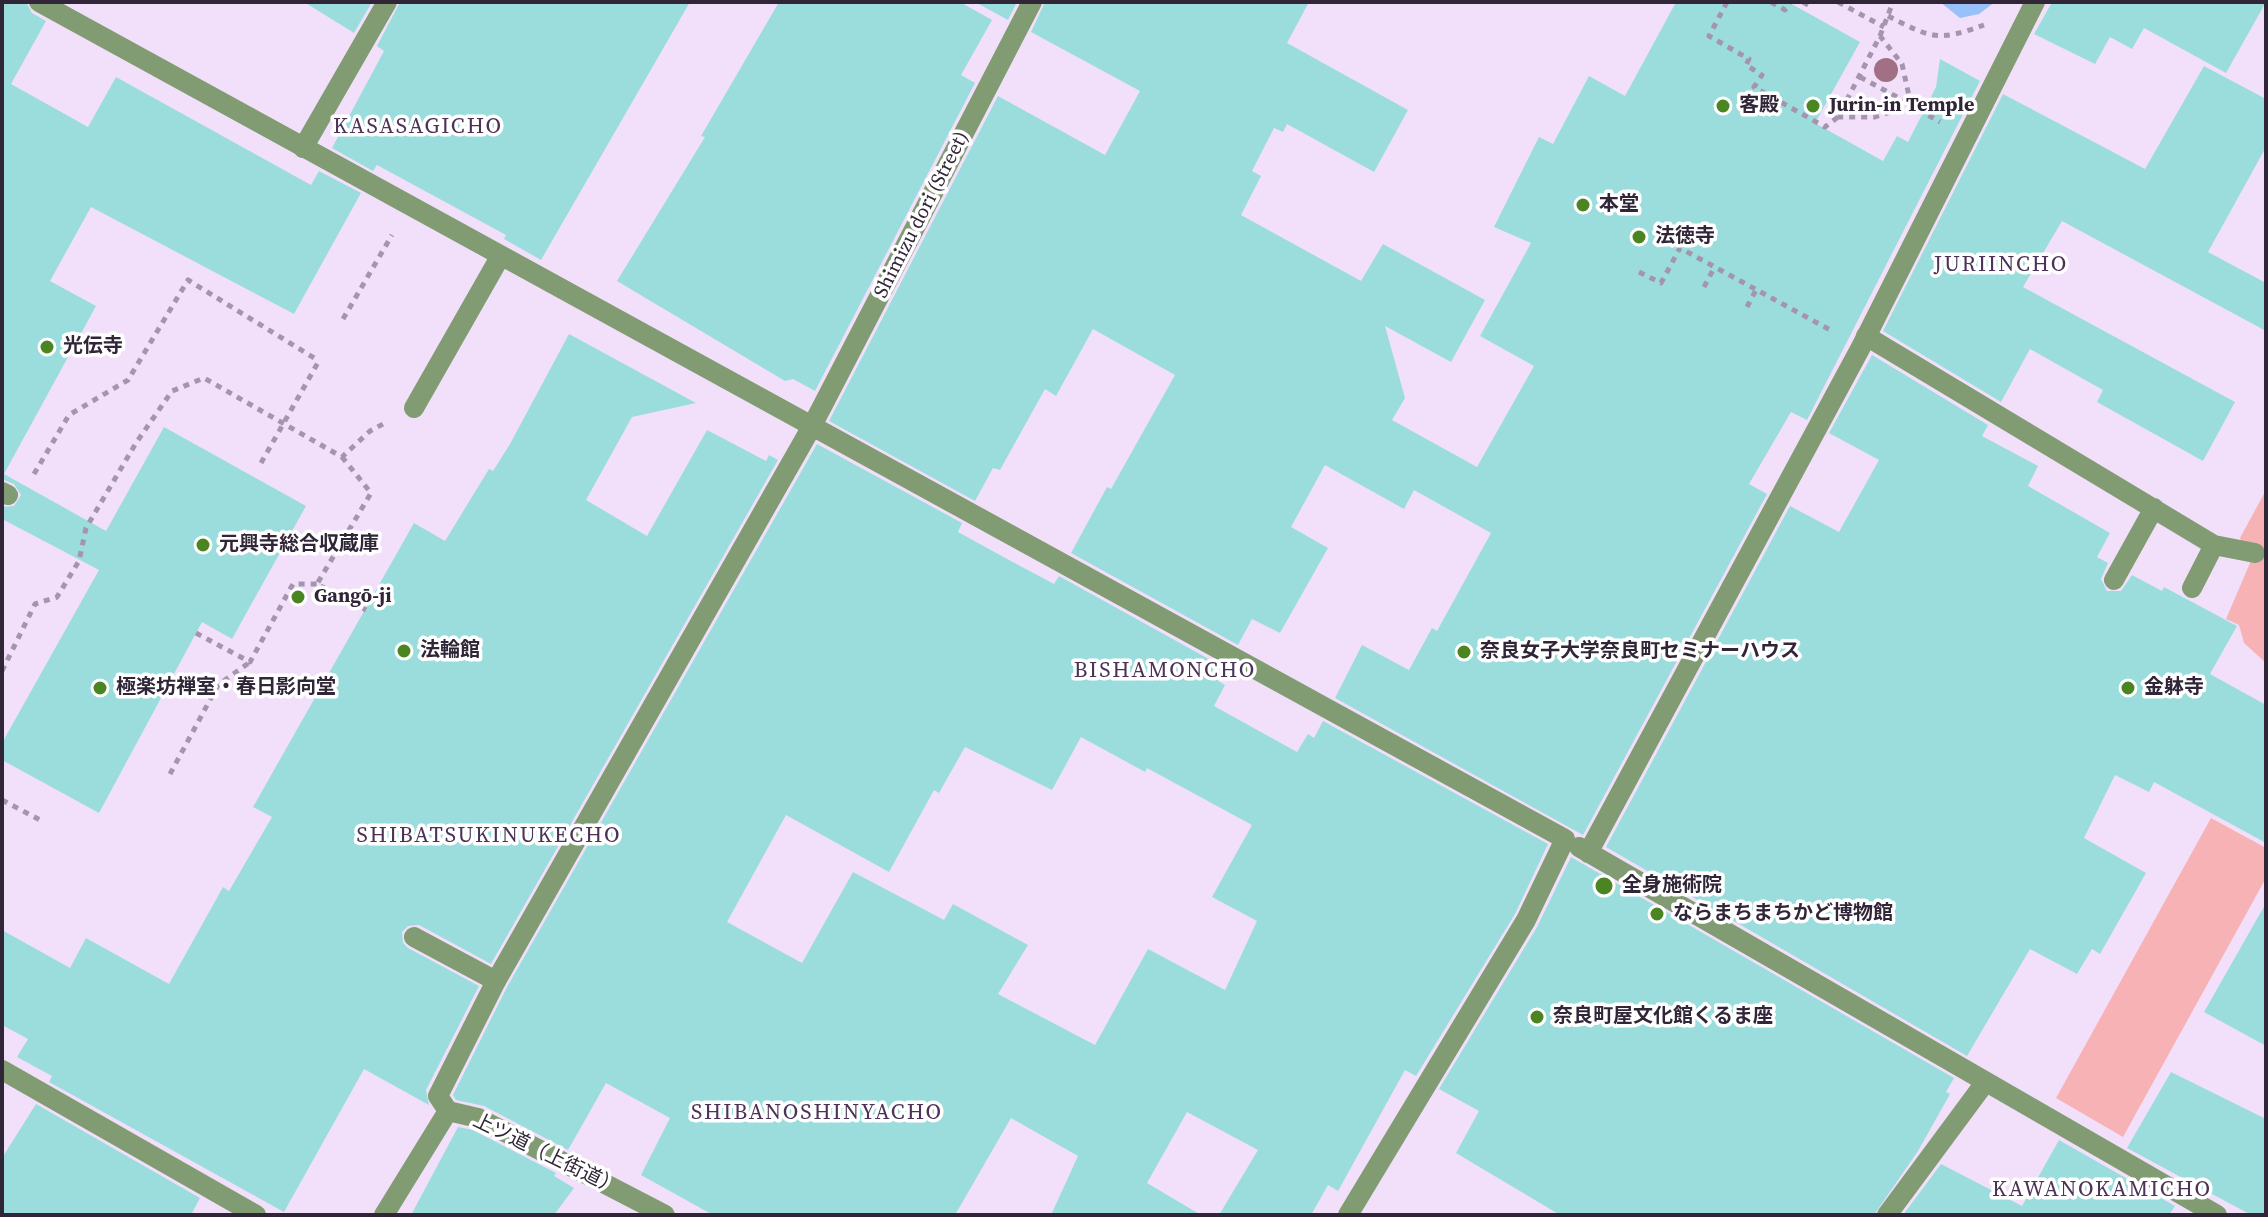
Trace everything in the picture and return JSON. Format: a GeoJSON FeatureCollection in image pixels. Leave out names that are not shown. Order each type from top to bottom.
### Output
{"type":"FeatureCollection","features":[{"type":"Feature","properties":{"kind":"street"},"geometry":{"type":"LineString","coordinates":[[39,2],[1565,839],[1984,1084],[2217,1215]]}},
{"type":"Feature","properties":{"kind":"street"},"geometry":{"type":"LineString","coordinates":[[303,148],[387,2]]}},
{"type":"Feature","properties":{"kind":"street","name":"Shimizu dori (Street)"},"geometry":{"type":"LineString","coordinates":[[448,1111],[438,1096],[496,981],[811,428],[1032,2]]}},
{"type":"Feature","properties":{"kind":"street"},"geometry":{"type":"LineString","coordinates":[[1588,853],[1863,342],[2035,2]]}},
{"type":"Feature","properties":{"kind":"street"},"geometry":{"type":"LineString","coordinates":[[414,408],[500,257]]}},
{"type":"Feature","properties":{"kind":"street"},"geometry":{"type":"LineString","coordinates":[[1863,342],[2214,545],[2255,553]]}},
{"type":"Feature","properties":{"kind":"street"},"geometry":{"type":"LineString","coordinates":[[2114,580],[2154,508]]}},
{"type":"Feature","properties":{"kind":"street"},"geometry":{"type":"LineString","coordinates":[[2192,588],[2214,545]]}},
{"type":"Feature","properties":{"kind":"street"},"geometry":{"type":"LineString","coordinates":[[1348,1215],[1526,920],[1565,839]]}},
{"type":"Feature","properties":{"kind":"street"},"geometry":{"type":"LineString","coordinates":[[414,937],[496,981]]}},
{"type":"Feature","properties":{"kind":"street"},"geometry":{"type":"LineString","coordinates":[[2,1070],[256,1215]]}},
{"type":"Feature","properties":{"kind":"street"},"geometry":{"type":"LineString","coordinates":[[1887,1215],[1984,1084]]}},
{"type":"Feature","properties":{"kind":"street","name":"上ツ道（上街道）"},"geometry":{"type":"LineString","coordinates":[[384,1215],[448,1111],[478,1118],[665,1215]]}},
{"type":"Feature","properties":{"kind":"path"},"geometry":{"type":"LineString","coordinates":[[1727,2],[1709,36],[1749,59],[1746,65],[1762,75],[1754,87],[1825,127],[1838,117],[1860,77],[1893,2]]}},
{"type":"Feature","properties":{"kind":"path"},"geometry":{"type":"LineString","coordinates":[[1771,2],[1785,10],[1790,2]]}},
{"type":"Feature","properties":{"kind":"path"},"geometry":{"type":"LineString","coordinates":[[1803,2],[1810,6],[1812,2]]}},
{"type":"Feature","properties":{"kind":"path"},"geometry":{"type":"LineString","coordinates":[[1838,2],[1884,27]]}},
{"type":"Feature","properties":{"kind":"path"},"geometry":{"type":"LineString","coordinates":[[1888,16],[1927,37],[1958,34],[1995,20]]}},
{"type":"Feature","properties":{"kind":"path"},"geometry":{"type":"LineString","coordinates":[[1880,36],[1902,64],[1911,105]]}},
{"type":"Feature","properties":{"kind":"path"},"geometry":{"type":"LineString","coordinates":[[1860,77],[1940,122]]}},
{"type":"Feature","properties":{"kind":"path"},"geometry":{"type":"LineString","coordinates":[[1838,117],[1875,117],[1911,105]]}},
{"type":"Feature","properties":{"kind":"path"},"geometry":{"type":"LineString","coordinates":[[343,319],[408,206]]}},
{"type":"Feature","properties":{"kind":"path"},"geometry":{"type":"LineString","coordinates":[[1639,272],[1661,283],[1680,248],[1756,290],[1863,342]]}},
{"type":"Feature","properties":{"kind":"path"},"geometry":{"type":"LineString","coordinates":[[1704,287],[1714,268]]}},
{"type":"Feature","properties":{"kind":"path"},"geometry":{"type":"LineString","coordinates":[[5,494],[17,503],[69,415],[128,380],[188,280],[320,359],[261,463]]}},
{"type":"Feature","properties":{"kind":"path"},"geometry":{"type":"LineString","coordinates":[[1747,307],[1756,290]]}},
{"type":"Feature","properties":{"kind":"path"},"geometry":{"type":"LineString","coordinates":[[2,671],[35,604],[57,597],[65,585],[79,561],[86,528],[172,391],[204,378],[342,457],[371,493],[317,584]]}},
{"type":"Feature","properties":{"kind":"path"},"geometry":{"type":"LineString","coordinates":[[342,457],[370,431],[414,408]]}},
{"type":"Feature","properties":{"kind":"path"},"geometry":{"type":"LineString","coordinates":[[170,774],[218,685],[250,662],[293,584],[317,584],[366,610]]}},
{"type":"Feature","properties":{"kind":"path"},"geometry":{"type":"LineString","coordinates":[[196,633],[250,662]]}},
{"type":"Feature","properties":{"kind":"path"},"geometry":{"type":"LineString","coordinates":[[2,800],[42,821]]}},
{"type":"Feature","properties":{"kind":"shaded area"},"geometry":{"type":"Polygon","coordinates":[[[2266,490],[2266,663],[2244,643],[2239,625],[2226,619],[2250,563],[2240,538],[2266,490]]]}},
{"type":"Feature","properties":{"kind":"shaded area"},"geometry":{"type":"Polygon","coordinates":[[[2211,818],[2266,848],[2266,878],[2123,1137],[2056,1098],[2211,818]]]}},
{"type":"Feature","properties":{"kind":"water"},"geometry":{"type":"Polygon","coordinates":[[[1940,2],[1995,2],[1979,14],[1960,18],[1940,2]]]}},
{"type":"Feature","properties":{"kind":"building"},"geometry":{"type":"Polygon","coordinates":[[[2,2],[26,2],[32,13],[46,21],[11,84],[88,127],[116,77],[311,185],[319,171],[361,193],[294,314],[91,207],[50,281],[96,306],[4,474],[106,531],[164,427],[306,506],[232,639],[202,622],[99,813],[2,760],[2,743],[99,570],[2,519],[2,507],[14,506],[21,495],[14,484],[2,479],[2,2]]]}},
{"type":"Feature","properties":{"kind":"building"},"geometry":{"type":"Polygon","coordinates":[[[304,2],[372,2],[354,33],[304,2]]]}},
{"type":"Feature","properties":{"kind":"building"},"geometry":{"type":"Polygon","coordinates":[[[400,2],[690,2],[541,260],[504,239],[506,235],[377,165],[373,171],[332,148],[384,51],[377,46],[400,2]]]}},
{"type":"Feature","properties":{"kind":"building"},"geometry":{"type":"Polygon","coordinates":[[[779,2],[960,2],[992,20],[961,75],[975,83],[815,391],[793,379],[785,381],[617,281],[705,137],[701,136],[779,2]]]}},
{"type":"Feature","properties":{"kind":"building"},"geometry":{"type":"Polygon","coordinates":[[[975,2],[1017,2],[1008,20],[975,2]]]}},
{"type":"Feature","properties":{"kind":"building"},"geometry":{"type":"Polygon","coordinates":[[[1045,2],[1309,2],[1287,43],[1408,110],[1374,172],[1287,124],[1283,132],[1274,128],[1252,171],[1261,176],[1241,215],[1361,281],[1383,244],[1485,300],[1451,362],[1385,326],[1405,398],[1392,420],[1477,467],[1534,366],[1480,336],[1531,243],[1494,227],[1539,137],[1553,144],[1589,76],[1625,96],[1676,2],[1788,2],[1860,42],[1815,123],[1883,161],[1897,136],[1908,142],[1936,87],[1940,59],[1980,81],[1807,420],[1791,412],[1749,484],[1767,494],[1583,835],[1335,698],[1362,645],[1409,670],[1432,628],[1437,631],[1491,533],[1414,490],[1404,509],[1325,465],[1291,527],[1328,548],[1280,633],[1252,619],[1238,645],[1071,553],[1175,375],[1093,329],[1056,396],[1045,389],[1000,470],[993,468],[975,501],[829,421],[998,96],[1105,155],[1140,91],[1031,32],[1045,2]]]}},
{"type":"Feature","properties":{"kind":"building"},"geometry":{"type":"Polygon","coordinates":[[[2048,2],[2266,2],[2226,73],[2144,28],[2132,49],[2110,37],[2095,64],[2034,34],[2051,4],[2048,2]]]}},
{"type":"Feature","properties":{"kind":"building"},"geometry":{"type":"Polygon","coordinates":[[[2204,66],[2266,99],[2266,147],[2208,252],[2266,283],[2266,331],[2062,221],[2023,287],[2235,402],[2203,461],[2097,402],[2103,390],[2030,349],[2001,402],[1883,331],[2003,94],[2145,169],[2204,66]]]}},
{"type":"Feature","properties":{"kind":"building"},"geometry":{"type":"Polygon","coordinates":[[[569,334],[696,403],[632,417],[586,500],[647,536],[707,430],[766,461],[769,455],[778,460],[491,964],[419,925],[408,926],[402,932],[403,943],[408,948],[479,986],[426,1090],[429,1105],[364,1069],[284,1212],[49,1082],[52,1076],[17,1057],[28,1039],[2,1025],[2,930],[70,968],[86,938],[169,984],[223,887],[229,891],[272,817],[253,807],[414,523],[445,541],[489,469],[493,471],[510,444],[569,334]]]}},
{"type":"Feature","properties":{"kind":"building"},"geometry":{"type":"Polygon","coordinates":[[[1872,355],[1988,425],[1982,436],[2038,466],[2028,486],[2110,533],[2097,557],[2108,563],[2101,579],[2107,591],[2121,591],[2132,575],[2162,591],[2164,587],[2237,626],[2210,674],[2266,705],[2266,843],[2154,782],[2149,792],[2115,775],[2084,838],[2146,873],[2100,954],[2092,949],[2077,974],[2030,949],[1967,1056],[1606,847],[1790,506],[1839,532],[1879,460],[1829,433],[1872,355]]]}},
{"type":"Feature","properties":{"kind":"building"},"geometry":{"type":"Polygon","coordinates":[[[817,444],[962,523],[958,532],[1009,560],[1054,584],[1059,576],[1225,668],[1218,681],[1225,685],[1214,706],[1297,752],[1308,734],[1314,738],[1323,721],[1548,844],[1515,914],[1416,1076],[1405,1070],[1338,1191],[1328,1185],[1311,1215],[1219,1215],[1258,1150],[1187,1112],[1147,1183],[1201,1215],[1051,1215],[1078,1156],[1011,1118],[955,1215],[713,1215],[641,1175],[670,1118],[606,1083],[568,1150],[484,1106],[456,1100],[453,1095],[507,987],[817,444]],[[1081,737],[1052,790],[965,747],[939,793],[934,790],[889,872],[786,815],[727,922],[802,963],[853,872],[944,920],[953,904],[1028,945],[998,994],[1095,1045],[1148,949],[1225,990],[1257,921],[1212,897],[1252,825],[1147,768],[1145,772],[1081,737]]]}},
{"type":"Feature","properties":{"kind":"building"},"geometry":{"type":"Polygon","coordinates":[[[1571,857],[1954,1078],[1946,1092],[1950,1094],[1918,1151],[1874,1215],[1560,1215],[1456,1153],[1479,1111],[1439,1089],[1537,927],[1571,857]]]}},
{"type":"Feature","properties":{"kind":"building"},"geometry":{"type":"Polygon","coordinates":[[[2266,903],[2266,1046],[2204,1012],[2266,903]]]}},
{"type":"Feature","properties":{"kind":"building"},"geometry":{"type":"Polygon","coordinates":[[[2171,1072],[2266,1119],[2266,1215],[2251,1215],[2127,1148],[2171,1072]]]}},
{"type":"Feature","properties":{"kind":"building"},"geometry":{"type":"Polygon","coordinates":[[[36,1104],[200,1198],[191,1215],[2,1215],[2,1158],[36,1104]]]}},
{"type":"Feature","properties":{"kind":"building"},"geometry":{"type":"Polygon","coordinates":[[[458,1127],[473,1130],[556,1173],[554,1176],[574,1188],[554,1215],[411,1215],[458,1127]]]}},
{"type":"Feature","properties":{"kind":"building"},"geometry":{"type":"Polygon","coordinates":[[[2059,1140],[2175,1206],[2169,1215],[1903,1215],[1941,1164],[2022,1206],[2059,1140]]]}},
{"type":"Feature","properties":{"kind":"place","name":"客殿"},"geometry":{"type":"Point","coordinates":[1723,106]}},
{"type":"Feature","properties":{"kind":"place","name":"Jurin-in Temple"},"geometry":{"type":"Point","coordinates":[1813,106]}},
{"type":"Feature","properties":{"kind":"place","name":"本堂"},"geometry":{"type":"Point","coordinates":[1583,205]}},
{"type":"Feature","properties":{"kind":"place","name":"法徳寺"},"geometry":{"type":"Point","coordinates":[1639,237]}},
{"type":"Feature","properties":{"kind":"place","name":"光伝寺"},"geometry":{"type":"Point","coordinates":[47,347]}},
{"type":"Feature","properties":{"kind":"place","name":"元興寺総合収蔵庫"},"geometry":{"type":"Point","coordinates":[203,545]}},
{"type":"Feature","properties":{"kind":"place","name":"Gangō-ji"},"geometry":{"type":"Point","coordinates":[298,597]}},
{"type":"Feature","properties":{"kind":"place","name":"法輪館"},"geometry":{"type":"Point","coordinates":[404,651]}},
{"type":"Feature","properties":{"kind":"place","name":"奈良女子大学奈良町セミナーハウス"},"geometry":{"type":"Point","coordinates":[1464,652]}},
{"type":"Feature","properties":{"kind":"place","name":"極楽坊禅室・春日影向堂"},"geometry":{"type":"Point","coordinates":[100,688]}},
{"type":"Feature","properties":{"kind":"place","name":"金躰寺"},"geometry":{"type":"Point","coordinates":[2128,688]}},
{"type":"Feature","properties":{"kind":"place","name":"全身施術院"},"geometry":{"type":"Point","coordinates":[1604,886]}},
{"type":"Feature","properties":{"kind":"place","name":"ならまちまちかど博物館"},"geometry":{"type":"Point","coordinates":[1657,914]}},
{"type":"Feature","properties":{"kind":"place","name":"奈良町屋文化館くるま座"},"geometry":{"type":"Point","coordinates":[1537,1017]}},
{"type":"Feature","properties":{"kind":"district","name":"KASASAGICHO"},"geometry":{"type":"Point","coordinates":[418,127]}},
{"type":"Feature","properties":{"kind":"district","name":"JURIINCHO"},"geometry":{"type":"Point","coordinates":[2001,265]}},
{"type":"Feature","properties":{"kind":"district","name":"BISHAMONCHO"},"geometry":{"type":"Point","coordinates":[1165,671]}},
{"type":"Feature","properties":{"kind":"district","name":"SHIBATSUKINUKECHO"},"geometry":{"type":"Point","coordinates":[489,836]}},
{"type":"Feature","properties":{"kind":"district","name":"SHIBANOSHINYACHO"},"geometry":{"type":"Point","coordinates":[817,1113]}},
{"type":"Feature","properties":{"kind":"district","name":"KAWANOKAMICHO"},"geometry":{"type":"Point","coordinates":[2102,1190]}}]}
